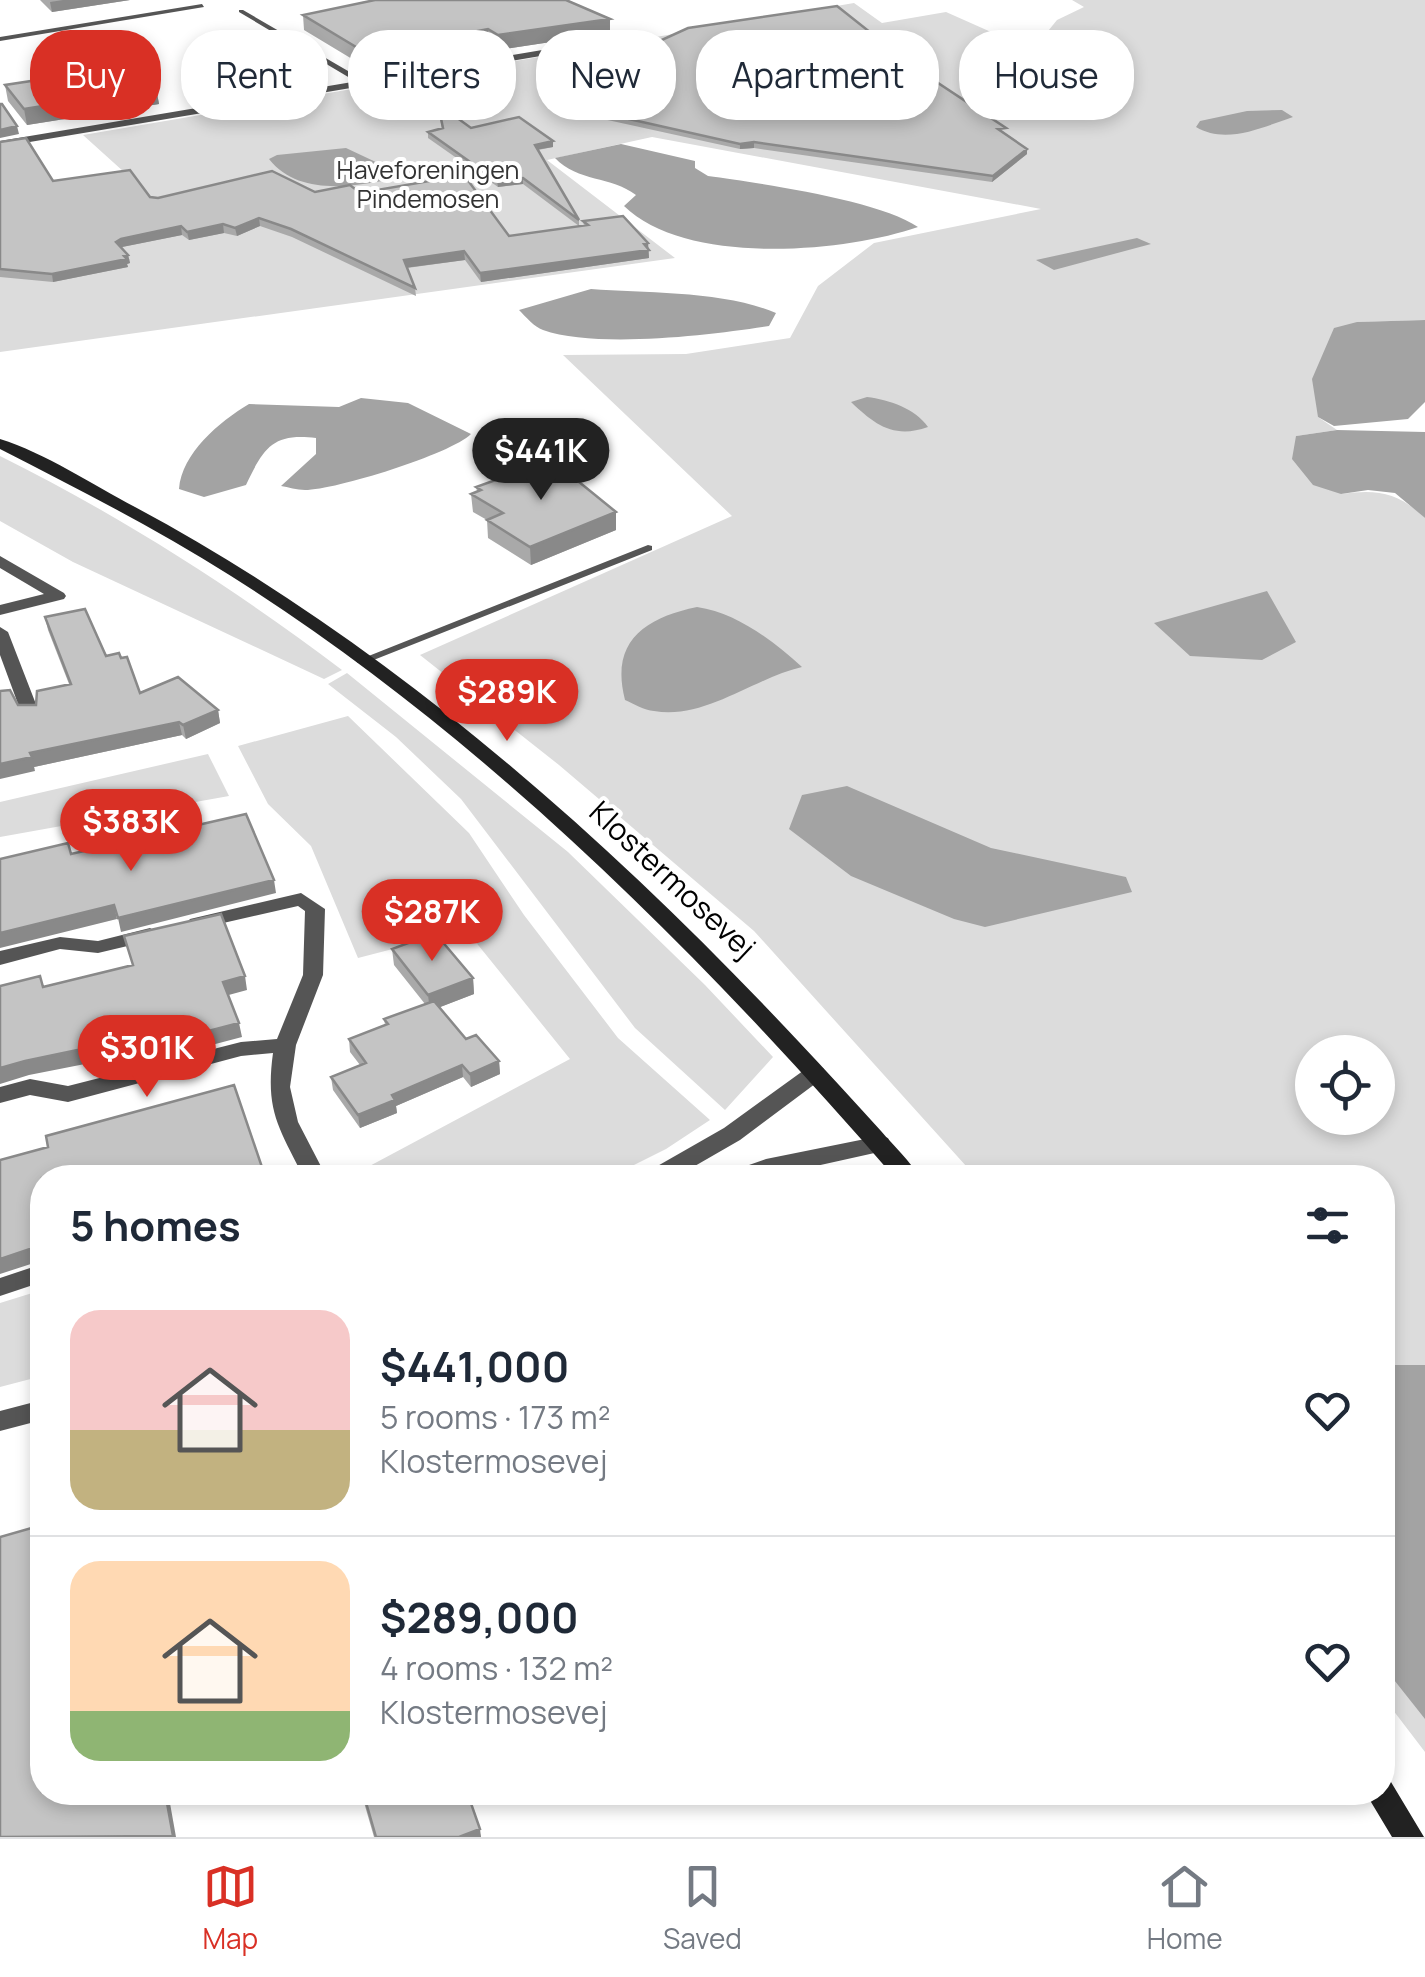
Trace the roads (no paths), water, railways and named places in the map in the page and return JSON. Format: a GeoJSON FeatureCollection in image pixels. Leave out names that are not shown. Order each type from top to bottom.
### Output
{"type":"FeatureCollection","features":[{"type":"Feature","properties":{"kind":"main road","name":"Klostermosevej"},"geometry":{"type":"LineString","coordinates":[[0,443],[120,505],[270,594],[472,746],[611,866],[717,968],[898,1165]]}},
{"type":"Feature","properties":{"kind":"main road"},"geometry":{"type":"LineString","coordinates":[[1389,1805],[1410,1837]]}},
{"type":"Feature","properties":{"kind":"street"},"geometry":{"type":"LineString","coordinates":[[0,144],[348,85]]}},
{"type":"Feature","properties":{"kind":"street"},"geometry":{"type":"LineString","coordinates":[[0,560],[58,596],[0,610]]}},
{"type":"Feature","properties":{"kind":"street"},"geometry":{"type":"LineString","coordinates":[[0,632],[30,712]]}},
{"type":"Feature","properties":{"kind":"street"},"geometry":{"type":"LineString","coordinates":[[0,958],[60,943],[98,946],[300,900],[315,910],[313,975],[285,1045],[279,1086],[287,1122],[309,1165]]}},
{"type":"Feature","properties":{"kind":"street"},"geometry":{"type":"LineString","coordinates":[[0,1095],[30,1086],[68,1094],[241,1049],[285,1045]]}},
{"type":"Feature","properties":{"kind":"street"},"geometry":{"type":"LineString","coordinates":[[678,1165],[732,1134],[814,1073]]}},
{"type":"Feature","properties":{"kind":"street"},"geometry":{"type":"LineString","coordinates":[[780,1165],[880,1144]]}},
{"type":"Feature","properties":{"kind":"street"},"geometry":{"type":"LineString","coordinates":[[0,1287],[30,1278]]}},
{"type":"Feature","properties":{"kind":"street"},"geometry":{"type":"LineString","coordinates":[[0,1421],[30,1413]]}},
{"type":"Feature","properties":{"kind":"lane"},"geometry":{"type":"LineString","coordinates":[[0,38],[202,6]]}},
{"type":"Feature","properties":{"kind":"lane"},"geometry":{"type":"LineString","coordinates":[[241,11],[348,73]]}},
{"type":"Feature","properties":{"kind":"lane"},"geometry":{"type":"LineString","coordinates":[[362,661],[648,548]]}},
{"type":"Feature","properties":{"kind":"park label","name":"Haveforeningen Pindemosen"},"geometry":{"type":"Point","coordinates":[428,184]}}]}
